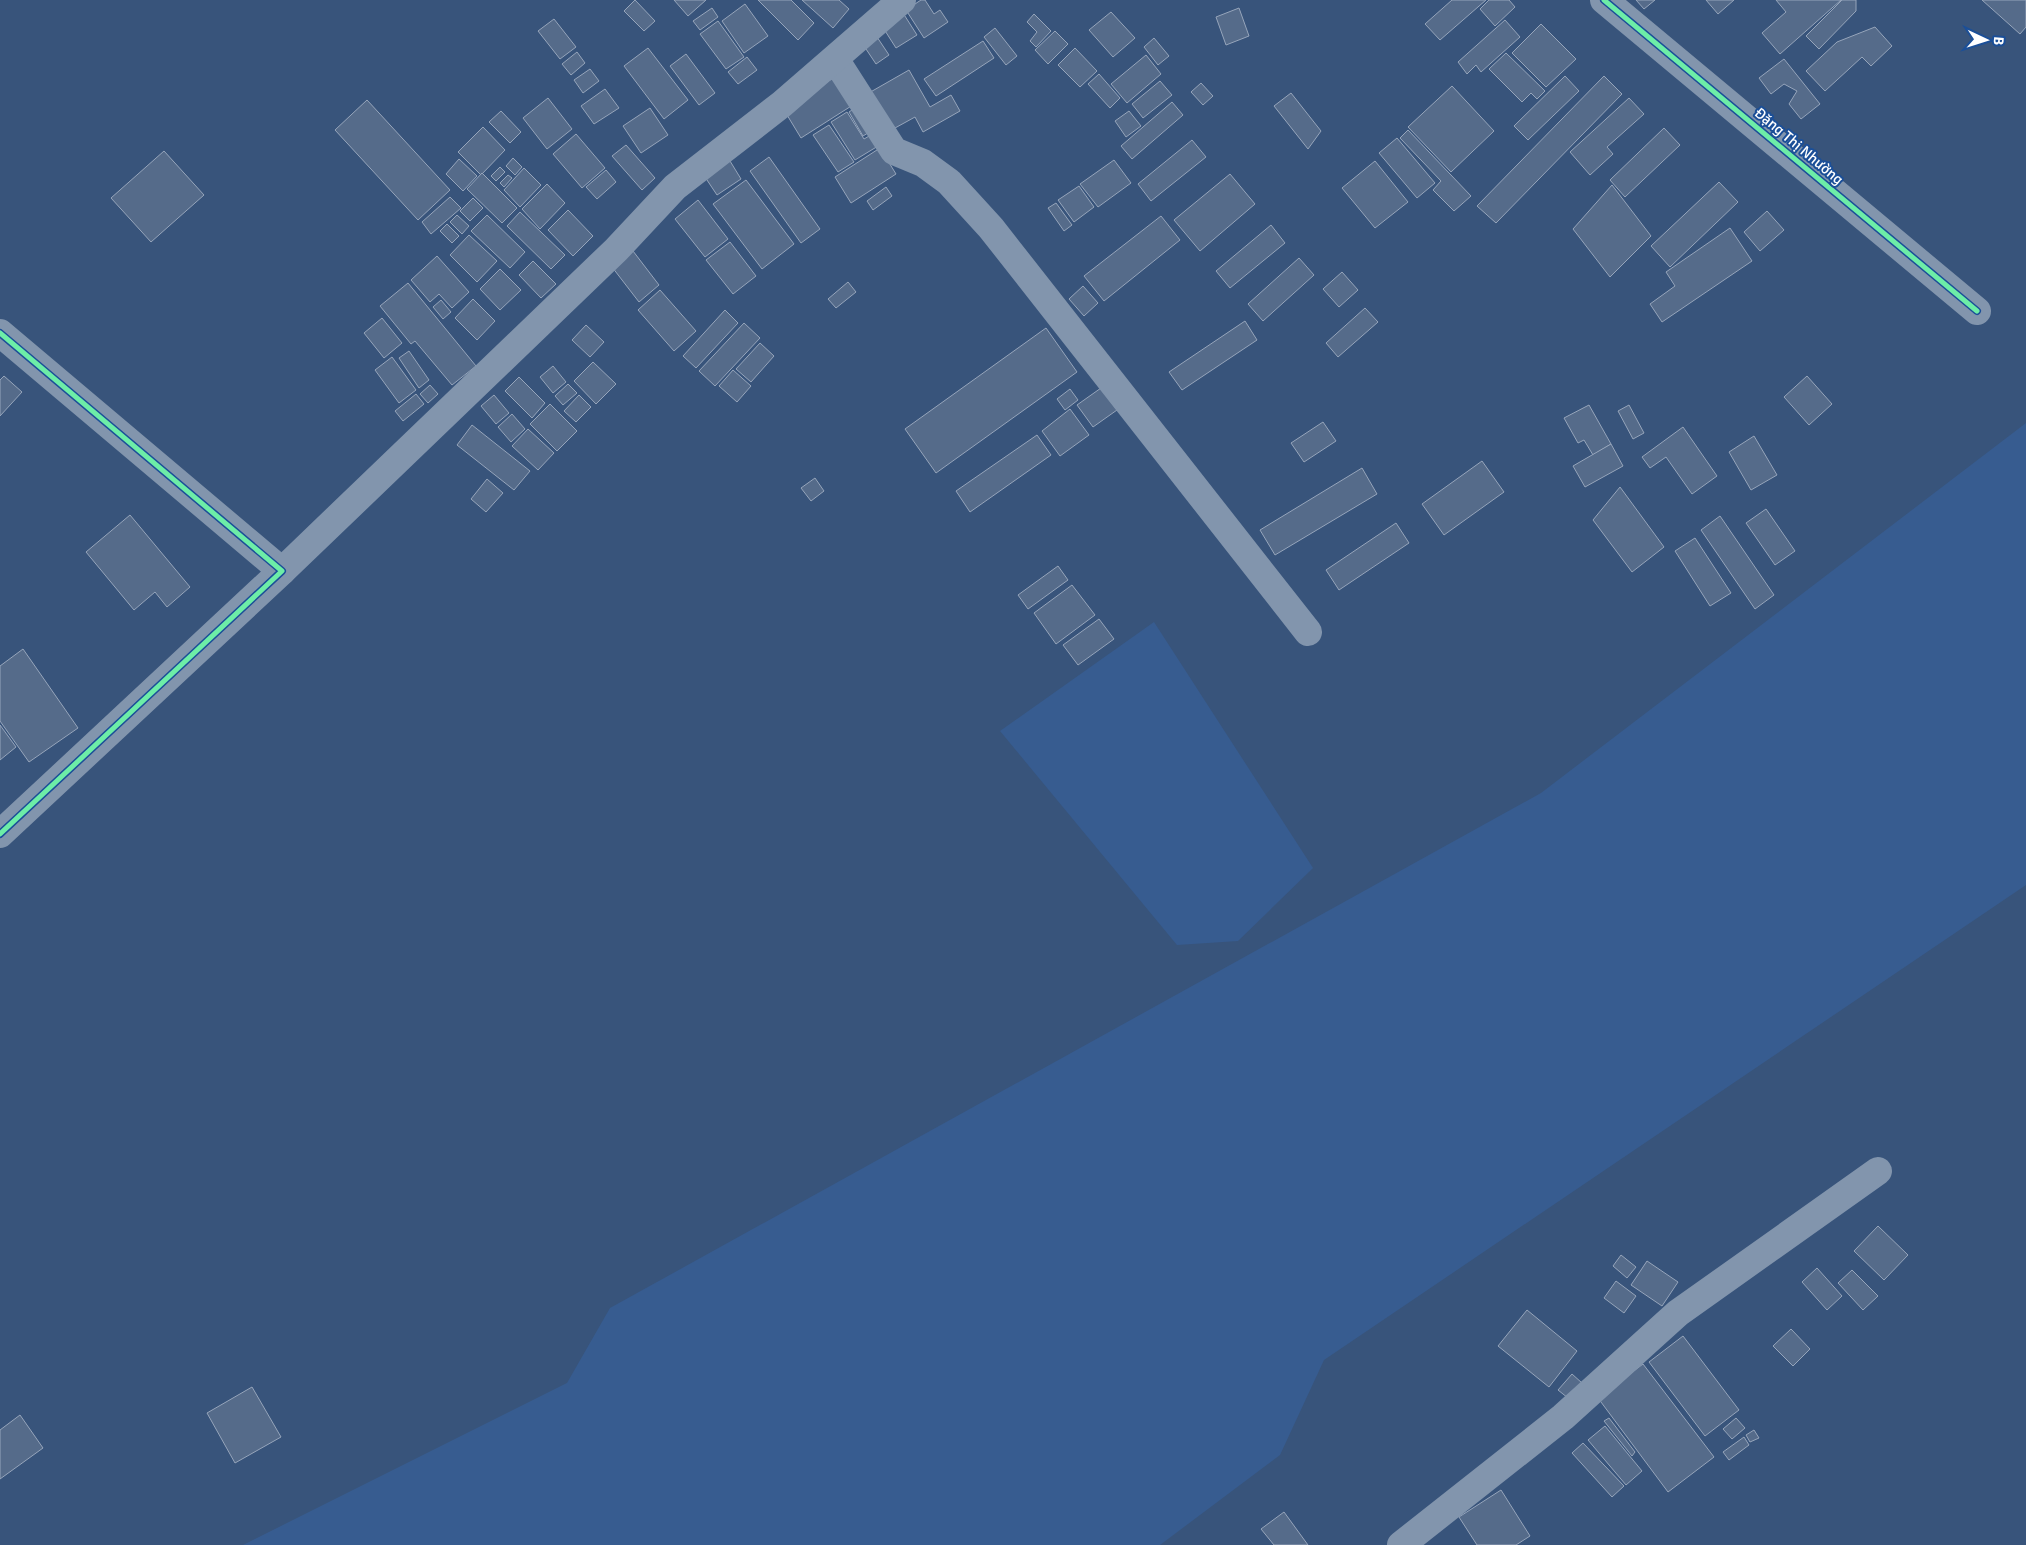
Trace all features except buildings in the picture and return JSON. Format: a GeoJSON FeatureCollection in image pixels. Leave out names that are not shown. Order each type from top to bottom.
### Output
{"type":"FeatureCollection","features":[{"type":"Feature","properties":{"kind":"street"},"geometry":{"type":"LineString","coordinates":[[0,834],[282,571],[616,250],[675,187],[782,104],[902,0]]}},
{"type":"Feature","properties":{"kind":"street","name":"Đặng Thị Nhường"},"geometry":{"type":"LineString","coordinates":[[1604,0],[1978,310]]}},
{"type":"Feature","properties":{"kind":"street"},"geometry":{"type":"LineString","coordinates":[[834,60],[894,151],[923,163],[949,182],[991,228],[1308,632]]}},
{"type":"Feature","properties":{"kind":"street"},"geometry":{"type":"LineString","coordinates":[[0,333],[282,571]]}},
{"type":"Feature","properties":{"kind":"street"},"geometry":{"type":"LineString","coordinates":[[1401,1545],[1563,1417],[1678,1313],[1878,1171]]}},
{"type":"Feature","properties":{"kind":"water"},"geometry":{"type":"Polygon","coordinates":[[[2026,423],[2026,885],[1324,1360],[1280,1455],[1160,1545],[243,1545],[567,1383],[610,1308],[1541,793],[2026,423]]]}},
{"type":"Feature","properties":{"kind":"water"},"geometry":{"type":"Polygon","coordinates":[[[1154,622],[1313,868],[1238,941],[1177,945],[1000,731],[1154,622]]]}},
{"type":"Feature","properties":{"kind":"cycle path"},"geometry":{"type":"LineString","coordinates":[[1604,0],[1977,311]]}},
{"type":"Feature","properties":{"kind":"cycle path"},"geometry":{"type":"LineString","coordinates":[[0,333],[282,571],[0,834]]}}]}
